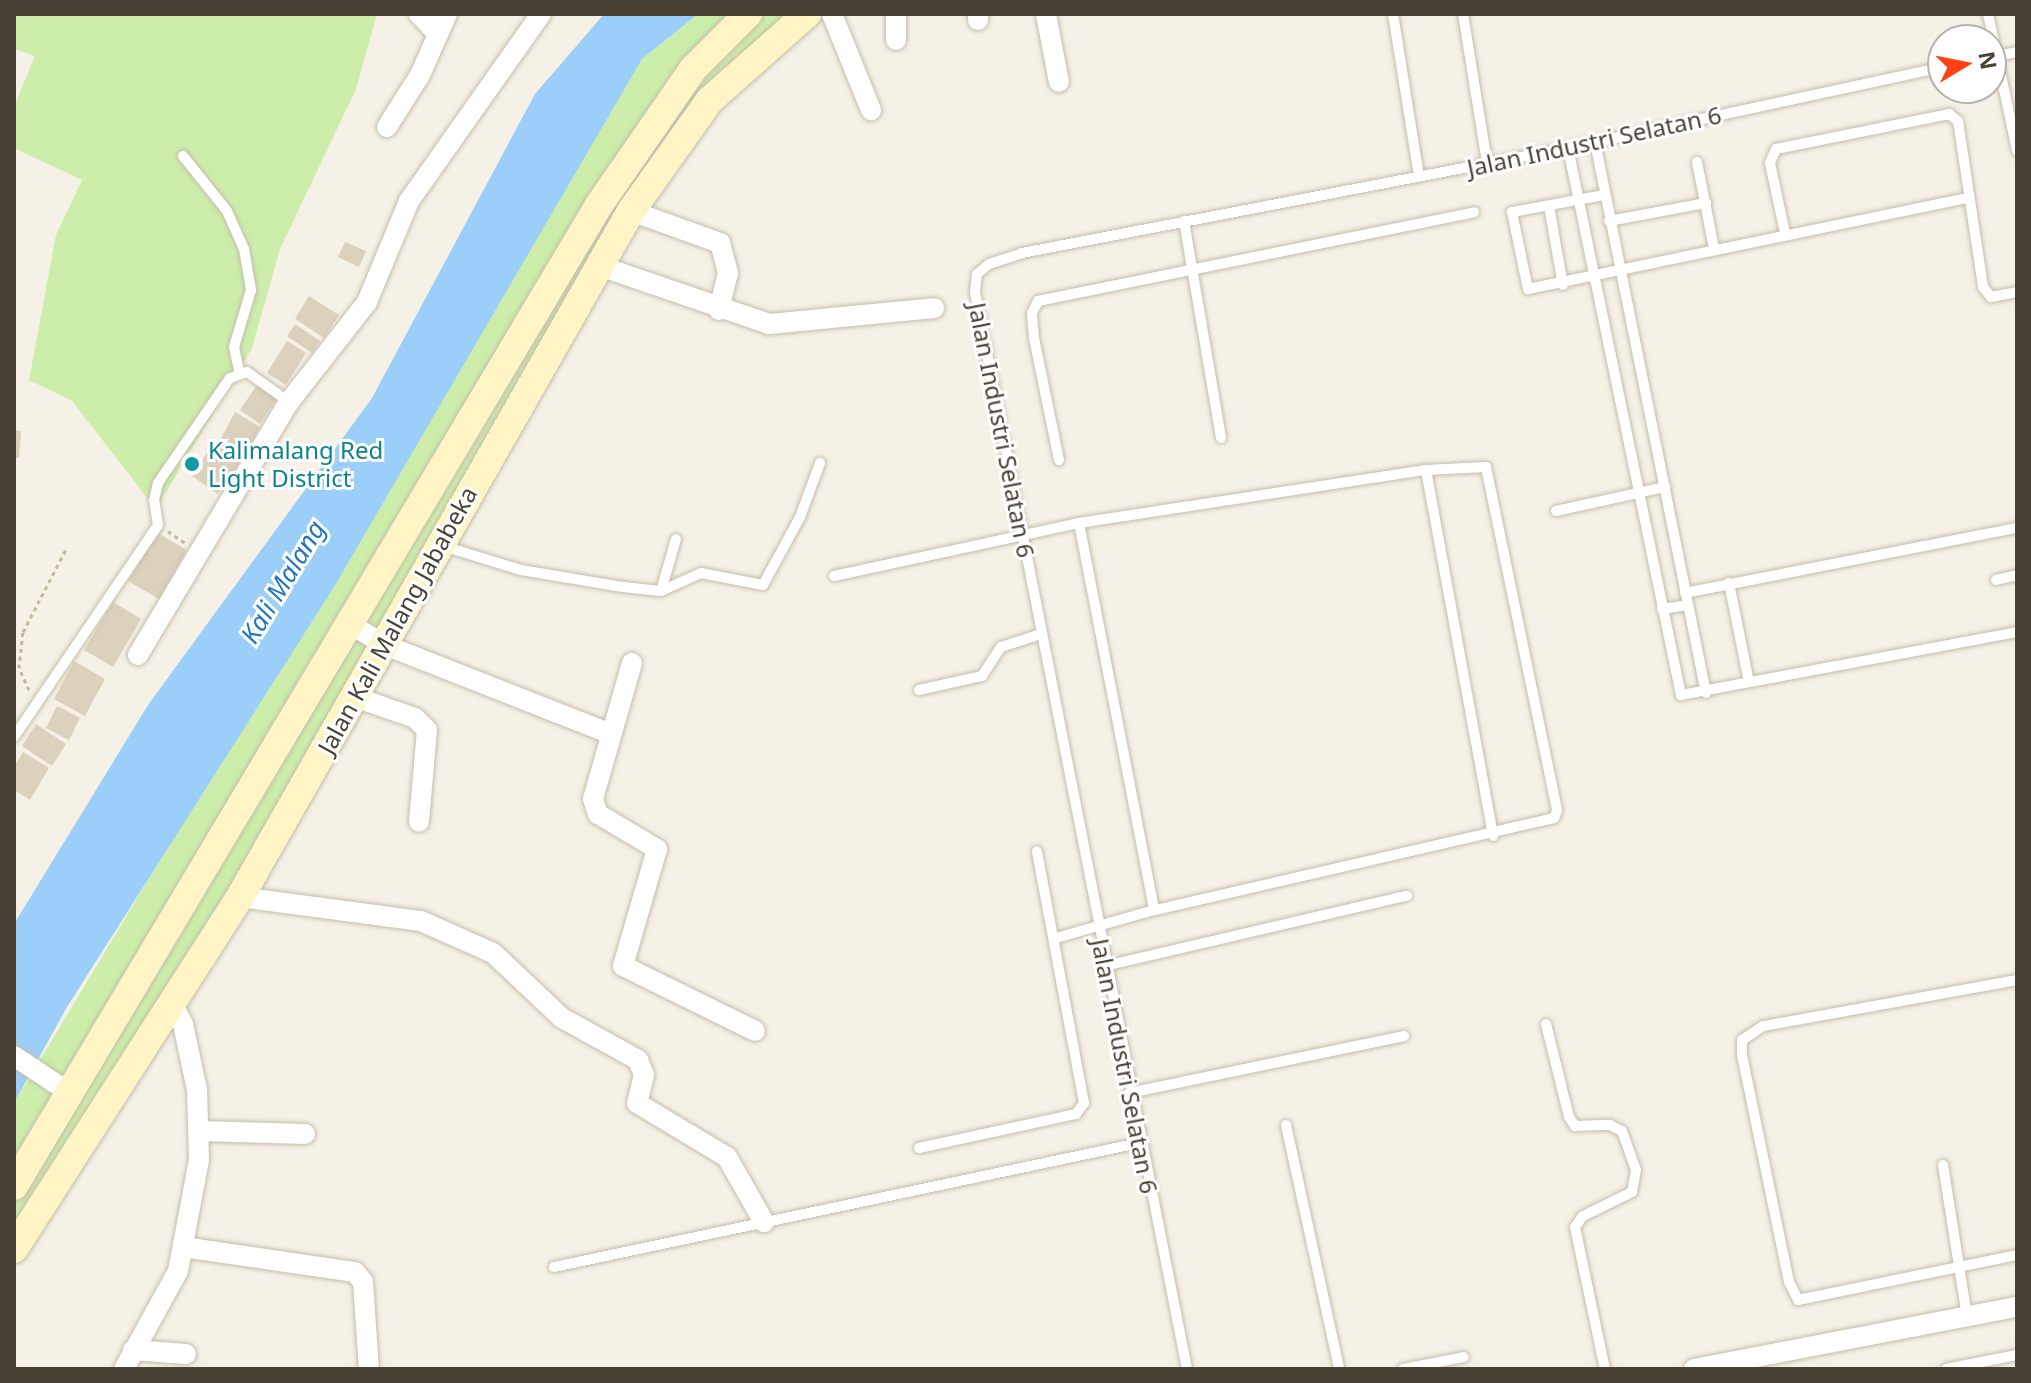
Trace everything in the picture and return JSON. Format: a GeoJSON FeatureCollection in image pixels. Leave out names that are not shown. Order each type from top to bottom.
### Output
{"type":"FeatureCollection","features":[{"type":"Feature","properties":{"kind":"main road","name":"Jalan Kali Malang Jababeka"},"geometry":{"type":"LineString","coordinates":[[14,1186],[60,1086],[350,624],[599,205],[693,69],[748,14]]}},
{"type":"Feature","properties":{"kind":"main road","name":"Jalan Kali Malang Jababeka"},"geometry":{"type":"LineString","coordinates":[[14,1249],[240,897],[597,265],[631,211],[710,100],[807,14]]}},
{"type":"Feature","properties":{"kind":"street"},"geometry":{"type":"LineString","coordinates":[[419,14],[436,32]]}},
{"type":"Feature","properties":{"kind":"street"},"geometry":{"type":"LineString","coordinates":[[387,127],[422,72],[436,32],[447,14]]}},
{"type":"Feature","properties":{"kind":"street"},"geometry":{"type":"LineString","coordinates":[[138,655],[197,551],[289,402],[367,302],[409,201],[541,14]]}},
{"type":"Feature","properties":{"kind":"street"},"geometry":{"type":"LineString","coordinates":[[832,14],[871,110]]}},
{"type":"Feature","properties":{"kind":"street"},"geometry":{"type":"LineString","coordinates":[[896,14],[896,40]]}},
{"type":"Feature","properties":{"kind":"street"},"geometry":{"type":"LineString","coordinates":[[1046,14],[1059,82]]}},
{"type":"Feature","properties":{"kind":"street"},"geometry":{"type":"LineString","coordinates":[[631,211],[710,236],[724,246],[728,273],[719,310]]}},
{"type":"Feature","properties":{"kind":"street"},"geometry":{"type":"LineString","coordinates":[[597,265],[719,310],[769,324],[934,308]]}},
{"type":"Feature","properties":{"kind":"street"},"geometry":{"type":"LineString","coordinates":[[350,624],[385,645],[611,734]]}},
{"type":"Feature","properties":{"kind":"street"},"geometry":{"type":"LineString","coordinates":[[632,663],[611,734],[594,811],[656,845],[658,852],[623,966],[755,1031]]}},
{"type":"Feature","properties":{"kind":"street"},"geometry":{"type":"LineString","coordinates":[[355,697],[415,718],[427,730],[419,822]]}},
{"type":"Feature","properties":{"kind":"street"},"geometry":{"type":"LineString","coordinates":[[240,897],[421,921],[493,953],[562,1018],[638,1060],[644,1075],[637,1103],[727,1157],[764,1222]]}},
{"type":"Feature","properties":{"kind":"street"},"geometry":{"type":"LineString","coordinates":[[124,1369],[168,1296],[183,1247],[200,1131],[183,1024],[171,1001]]}},
{"type":"Feature","properties":{"kind":"street"},"geometry":{"type":"LineString","coordinates":[[14,1056],[60,1086]]}},
{"type":"Feature","properties":{"kind":"street"},"geometry":{"type":"LineString","coordinates":[[200,1131],[305,1134]]}},
{"type":"Feature","properties":{"kind":"street"},"geometry":{"type":"LineString","coordinates":[[183,1247],[355,1272],[363,1282],[369,1369]]}},
{"type":"Feature","properties":{"kind":"street"},"geometry":{"type":"LineString","coordinates":[[1694,1369],[2017,1307]]}},
{"type":"Feature","properties":{"kind":"street"},"geometry":{"type":"LineString","coordinates":[[133,1350],[186,1354]]}},
{"type":"Feature","properties":{"kind":"lane"},"geometry":{"type":"LineString","coordinates":[[1393,14],[1419,176]]}},
{"type":"Feature","properties":{"kind":"lane"},"geometry":{"type":"LineString","coordinates":[[1463,14],[1487,163]]}},
{"type":"Feature","properties":{"kind":"lane","name":"Jalan Industri Selatan 6"},"geometry":{"type":"LineString","coordinates":[[1187,1369],[1129,1093],[975,292],[977,274],[989,264],[1022,253],[1568,148],[1927,70]]}},
{"type":"Feature","properties":{"kind":"lane"},"geometry":{"type":"LineString","coordinates":[[2006,104],[2017,151]]}},
{"type":"Feature","properties":{"kind":"lane"},"geometry":{"type":"LineString","coordinates":[[1785,233],[1770,163],[1776,149],[1949,114],[1958,121],[1968,198],[1986,294],[2017,292]]}},
{"type":"Feature","properties":{"kind":"lane"},"geometry":{"type":"LineString","coordinates":[[1595,142],[1618,271],[1706,693]]}},
{"type":"Feature","properties":{"kind":"lane"},"geometry":{"type":"LineString","coordinates":[[1568,148],[1681,695],[1706,693],[1749,682],[2017,632]]}},
{"type":"Feature","properties":{"kind":"lane"},"geometry":{"type":"LineString","coordinates":[[183,156],[214,190],[244,249],[251,290],[234,347],[239,371]]}},
{"type":"Feature","properties":{"kind":"lane"},"geometry":{"type":"LineString","coordinates":[[1697,162],[1714,249]]}},
{"type":"Feature","properties":{"kind":"lane"},"geometry":{"type":"LineString","coordinates":[[1604,195],[1511,214],[1525,285],[1533,291],[1785,233],[1968,198]]}},
{"type":"Feature","properties":{"kind":"lane"},"geometry":{"type":"LineString","coordinates":[[1609,221],[1706,203]]}},
{"type":"Feature","properties":{"kind":"lane"},"geometry":{"type":"LineString","coordinates":[[1549,206],[1563,285]]}},
{"type":"Feature","properties":{"kind":"lane"},"geometry":{"type":"LineString","coordinates":[[1059,460],[1034,338],[1034,306],[1474,212]]}},
{"type":"Feature","properties":{"kind":"lane"},"geometry":{"type":"LineString","coordinates":[[1184,221],[1189,271],[1221,438]]}},
{"type":"Feature","properties":{"kind":"lane"},"geometry":{"type":"LineString","coordinates":[[239,371],[254,376],[289,402]]}},
{"type":"Feature","properties":{"kind":"lane"},"geometry":{"type":"LineString","coordinates":[[14,737],[158,525],[154,510],[158,483],[218,394],[239,371]]}},
{"type":"Feature","properties":{"kind":"lane"},"geometry":{"type":"LineString","coordinates":[[440,545],[521,570],[661,591],[698,573],[765,584],[800,517],[820,463]]}},
{"type":"Feature","properties":{"kind":"lane"},"geometry":{"type":"LineString","coordinates":[[834,576],[1079,523],[1426,470],[1479,464],[1490,474],[1557,811],[1554,818],[1493,836],[1154,910],[1056,938]]}},
{"type":"Feature","properties":{"kind":"lane"},"geometry":{"type":"LineString","coordinates":[[1426,470],[1493,836]]}},
{"type":"Feature","properties":{"kind":"lane"},"geometry":{"type":"LineString","coordinates":[[1556,511],[1665,487]]}},
{"type":"Feature","properties":{"kind":"lane"},"geometry":{"type":"LineString","coordinates":[[1079,523],[1154,910]]}},
{"type":"Feature","properties":{"kind":"lane"},"geometry":{"type":"LineString","coordinates":[[1685,593],[2017,528]]}},
{"type":"Feature","properties":{"kind":"lane"},"geometry":{"type":"LineString","coordinates":[[661,591],[676,539]]}},
{"type":"Feature","properties":{"kind":"lane"},"geometry":{"type":"LineString","coordinates":[[1996,580],[2017,575]]}},
{"type":"Feature","properties":{"kind":"lane"},"geometry":{"type":"LineString","coordinates":[[1729,583],[1749,682]]}},
{"type":"Feature","properties":{"kind":"lane"},"geometry":{"type":"LineString","coordinates":[[1662,609],[1687,605]]}},
{"type":"Feature","properties":{"kind":"lane"},"geometry":{"type":"LineString","coordinates":[[919,690],[982,676],[1001,647],[1041,634]]}},
{"type":"Feature","properties":{"kind":"lane"},"geometry":{"type":"LineString","coordinates":[[919,1148],[1081,1110],[1056,938],[1037,851]]}},
{"type":"Feature","properties":{"kind":"lane"},"geometry":{"type":"LineString","coordinates":[[1105,966],[1407,896]]}},
{"type":"Feature","properties":{"kind":"lane"},"geometry":{"type":"LineString","coordinates":[[2017,980],[1763,1026],[1742,1040],[1779,1235],[1798,1300],[2017,1255]]}},
{"type":"Feature","properties":{"kind":"lane"},"geometry":{"type":"LineString","coordinates":[[1546,1024],[1569,1117],[1575,1126],[1610,1125],[1622,1131],[1636,1170],[1632,1192],[1583,1216],[1575,1227],[1605,1369]]}},
{"type":"Feature","properties":{"kind":"lane"},"geometry":{"type":"LineString","coordinates":[[1129,1093],[1404,1036]]}},
{"type":"Feature","properties":{"kind":"lane"},"geometry":{"type":"LineString","coordinates":[[1286,1125],[1339,1369]]}},
{"type":"Feature","properties":{"kind":"lane"},"geometry":{"type":"LineString","coordinates":[[554,1267],[1139,1143]]}},
{"type":"Feature","properties":{"kind":"lane"},"geometry":{"type":"LineString","coordinates":[[1943,1165],[1967,1317]]}},
{"type":"Feature","properties":{"kind":"lane"},"geometry":{"type":"LineString","coordinates":[[1946,1369],[2017,1355]]}},
{"type":"Feature","properties":{"kind":"lane"},"geometry":{"type":"LineString","coordinates":[[1403,1369],[1464,1357]]}},
{"type":"Feature","properties":{"kind":"path"},"geometry":{"type":"LineString","coordinates":[[158,525],[197,551]]}},
{"type":"Feature","properties":{"kind":"path"},"geometry":{"type":"LineString","coordinates":[[40,702],[21,674],[19,651],[28,616],[66,549]]}},
{"type":"Feature","properties":{"kind":"green space"},"geometry":{"type":"Polygon","coordinates":[[[14,14],[377,14],[356,89],[280,249],[252,348],[156,509],[72,401],[29,380],[56,235],[82,180],[14,148],[14,107],[35,56],[14,49],[14,14]]]}},
{"type":"Feature","properties":{"kind":"green space"},"geometry":{"type":"Polygon","coordinates":[[[698,14],[807,14],[733,77],[481,470],[14,1249],[14,1103],[642,59],[698,14]]]}},
{"type":"Feature","properties":{"kind":"water","name":"Kali Malang"},"geometry":{"type":"Polygon","coordinates":[[[604,14],[698,14],[642,59],[334,587],[67,1007],[14,1103],[14,924],[148,705],[372,398],[535,94],[604,14]]]}},
{"type":"Feature","properties":{"kind":"building"},"geometry":{"type":"Polygon","coordinates":[[[345,242],[366,251],[359,267],[338,257],[345,242]]]}},
{"type":"Feature","properties":{"kind":"building"},"geometry":{"type":"Polygon","coordinates":[[[309,296],[339,315],[324,338],[295,319],[309,296]]]}},
{"type":"Feature","properties":{"kind":"building"},"geometry":{"type":"Polygon","coordinates":[[[295,324],[320,341],[312,353],[287,336],[295,324]]]}},
{"type":"Feature","properties":{"kind":"building"},"geometry":{"type":"Polygon","coordinates":[[[287,341],[306,353],[286,385],[267,373],[287,341]]]}},
{"type":"Feature","properties":{"kind":"building"},"geometry":{"type":"Polygon","coordinates":[[[257,385],[277,398],[260,424],[240,410],[257,385]]]}},
{"type":"Feature","properties":{"kind":"building"},"geometry":{"type":"Polygon","coordinates":[[[235,412],[260,427],[246,452],[221,438],[235,412]]]}},
{"type":"Feature","properties":{"kind":"building"},"geometry":{"type":"Polygon","coordinates":[[[14,430],[21,431],[19,458],[14,458],[14,430]]]}},
{"type":"Feature","properties":{"kind":"building"},"geometry":{"type":"Polygon","coordinates":[[[214,442],[241,460],[218,494],[192,476],[214,442]]]}},
{"type":"Feature","properties":{"kind":"building"},"geometry":{"type":"Polygon","coordinates":[[[156,532],[187,550],[159,599],[128,581],[156,532]]]}},
{"type":"Feature","properties":{"kind":"building"},"geometry":{"type":"Polygon","coordinates":[[[113,602],[141,619],[113,667],[84,650],[113,602]]]}},
{"type":"Feature","properties":{"kind":"building"},"geometry":{"type":"Polygon","coordinates":[[[74,661],[105,679],[85,716],[54,699],[74,661]]]}},
{"type":"Feature","properties":{"kind":"building"},"geometry":{"type":"Polygon","coordinates":[[[57,706],[80,718],[69,740],[46,728],[57,706]]]}},
{"type":"Feature","properties":{"kind":"building"},"geometry":{"type":"Polygon","coordinates":[[[36,724],[66,744],[52,766],[22,746],[36,724]]]}},
{"type":"Feature","properties":{"kind":"building"},"geometry":{"type":"Polygon","coordinates":[[[23,752],[49,768],[30,800],[14,790],[14,767],[23,752]]]}},
{"type":"Feature","properties":{"kind":"place","name":"Kalimalang Red Light District"},"geometry":{"type":"Point","coordinates":[192,464]}}]}
